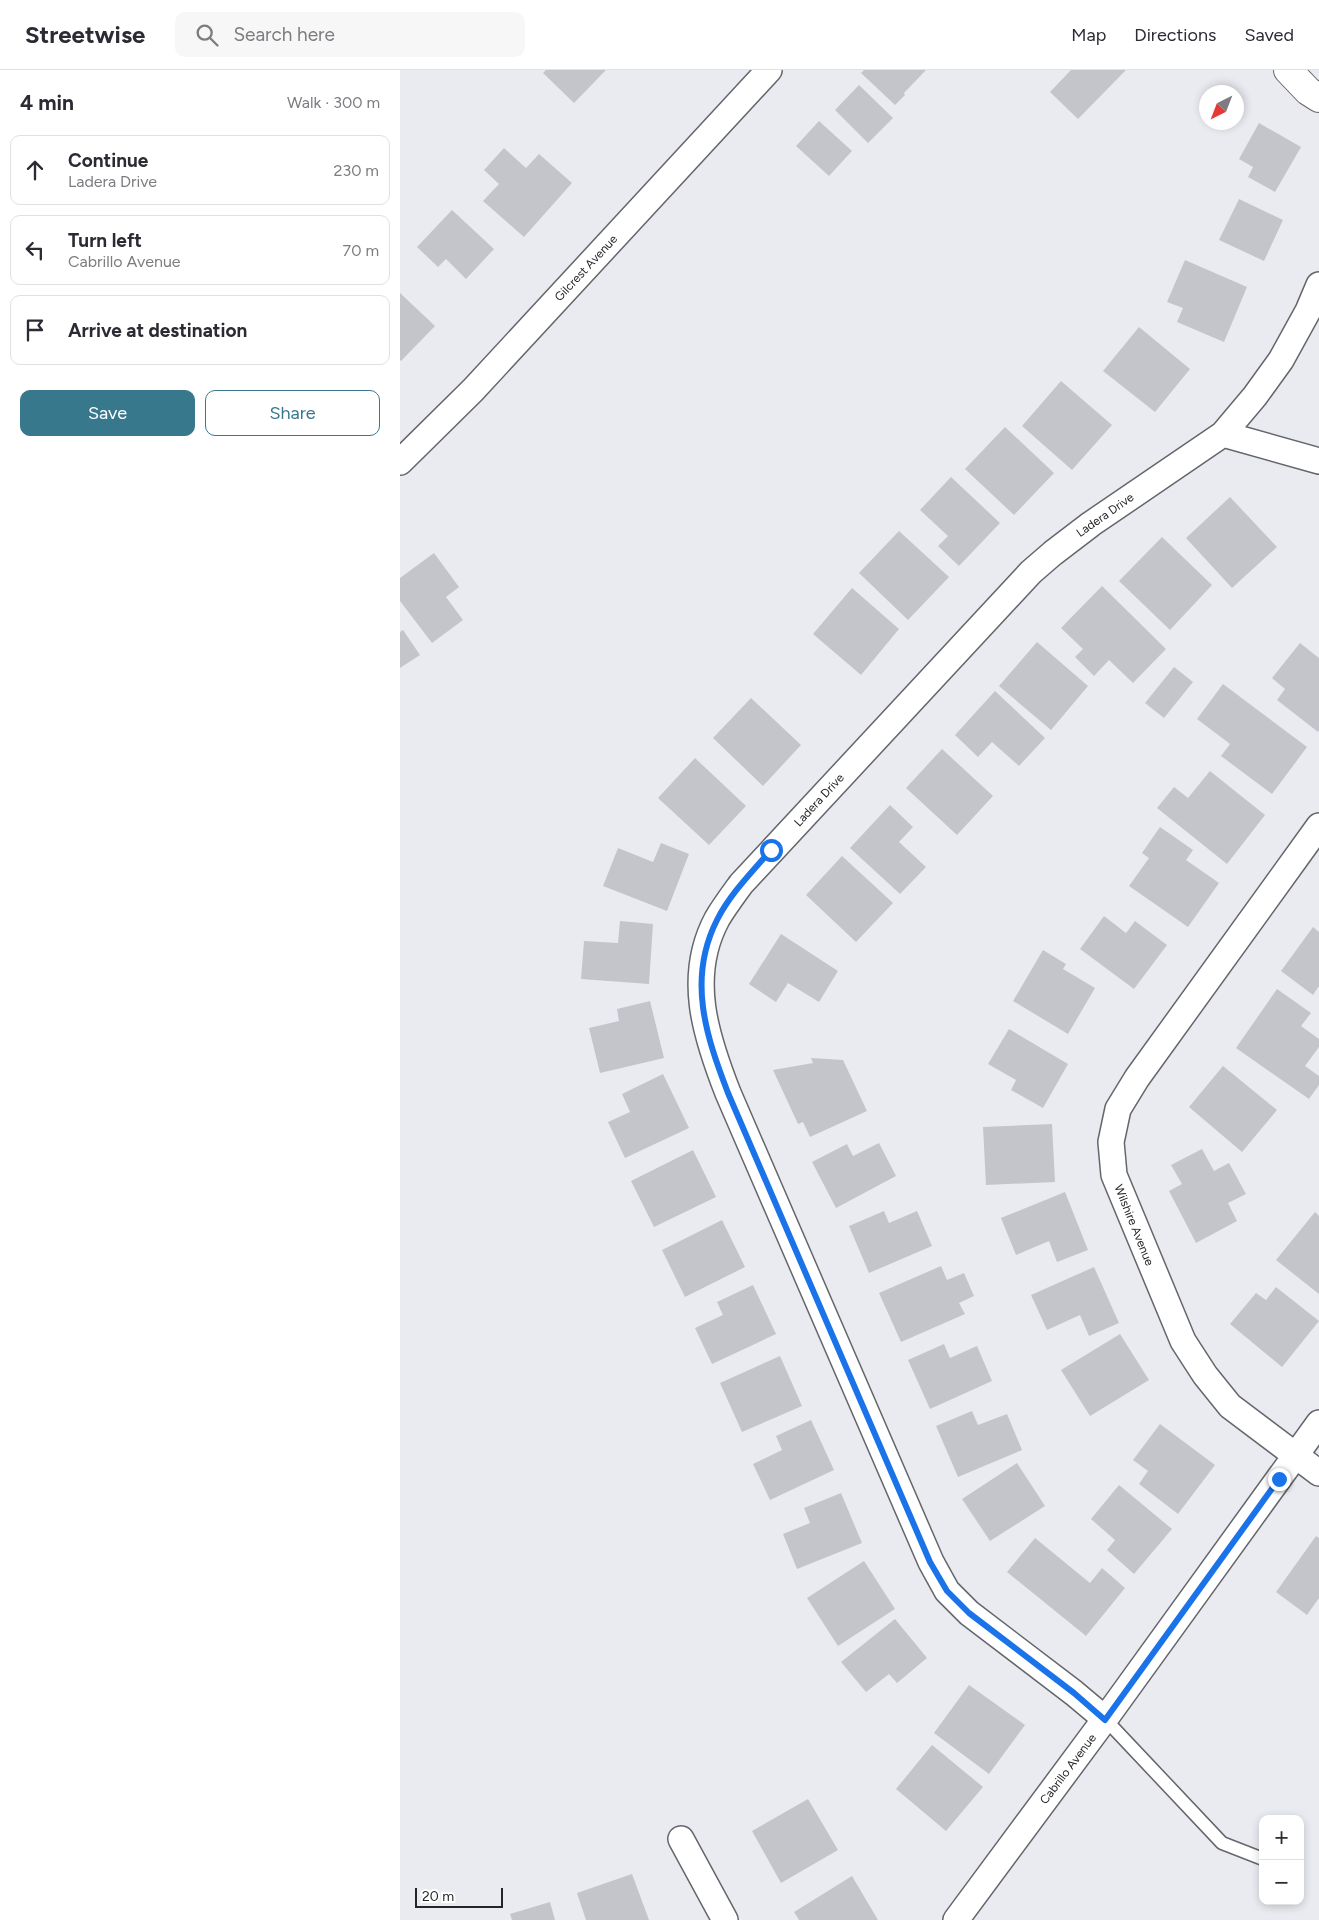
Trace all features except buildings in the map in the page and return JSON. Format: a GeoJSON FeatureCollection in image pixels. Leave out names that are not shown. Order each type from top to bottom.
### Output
{"type":"FeatureCollection","features":[{"type":"Feature","properties":{"kind":"street","name":"Gilcrest Avenue"},"geometry":{"type":"LineString","coordinates":[[400,462],[473,390],[769,70]]}},
{"type":"Feature","properties":{"kind":"street"},"geometry":{"type":"LineString","coordinates":[[1288,70],[1308,91],[1319,98]]}},
{"type":"Feature","properties":{"kind":"street","name":"Ladera Drive"},"geometry":{"type":"LineString","coordinates":[[1105,1720],[1074,1693],[969,1613],[947,1591],[930,1562],[713,1055],[704,1022],[701,997],[702,971],[708,941],[717,919],[741,884],[1031,572],[1091,524],[1223,434],[1255,396],[1281,360],[1319,285]]}},
{"type":"Feature","properties":{"kind":"street"},"geometry":{"type":"LineString","coordinates":[[1223,434],[1319,461]]}},
{"type":"Feature","properties":{"kind":"street","name":"Wilshire Avenue"},"geometry":{"type":"LineString","coordinates":[[1319,826],[1137,1078],[1118,1109],[1111,1142],[1114,1175],[1182,1341],[1205,1376],[1230,1406],[1319,1473]]}},
{"type":"Feature","properties":{"kind":"street","name":"Cabrillo Avenue"},"geometry":{"type":"LineString","coordinates":[[956,1920],[1105,1720],[1319,1423]]}},
{"type":"Feature","properties":{"kind":"street"},"geometry":{"type":"LineString","coordinates":[[681,1838],[725,1920]]}},
{"type":"Feature","properties":{"kind":"lane"},"geometry":{"type":"LineString","coordinates":[[1105,1720],[1222,1843],[1259,1857]]}},
{"type":"Feature","properties":{"kind":"route"},"geometry":{"type":"LineString","coordinates":[[771,850],[741,884],[717,919],[708,941],[702,971],[701,997],[704,1022],[713,1055],[728,1093],[930,1562],[947,1591],[969,1613],[1074,1693],[1105,1720],[1279,1479]]}}]}
